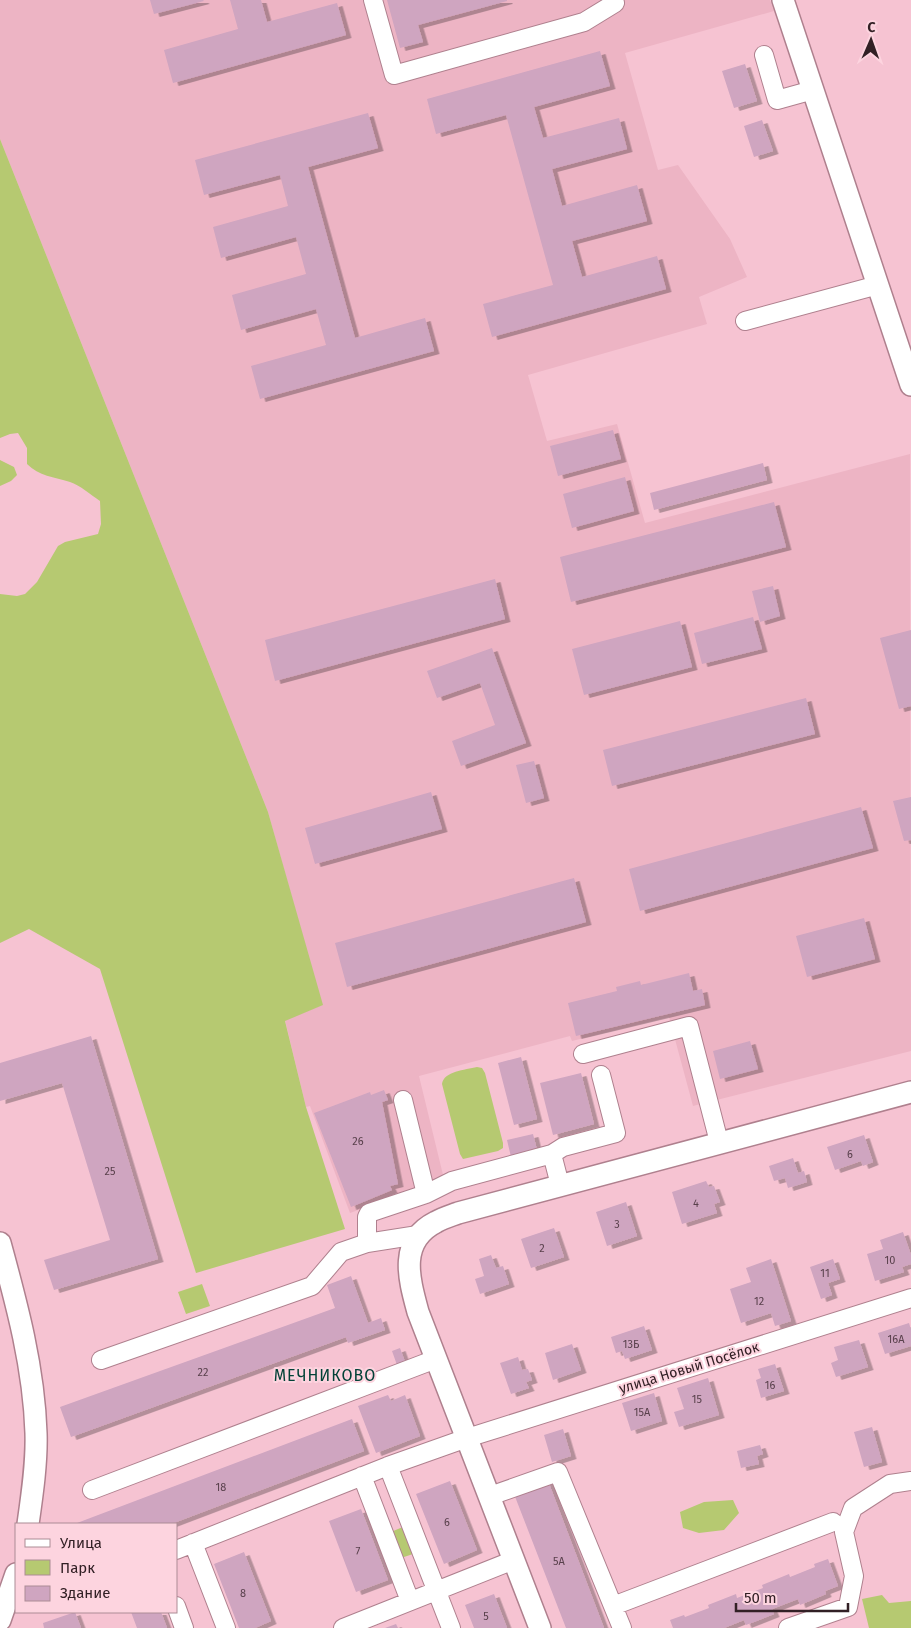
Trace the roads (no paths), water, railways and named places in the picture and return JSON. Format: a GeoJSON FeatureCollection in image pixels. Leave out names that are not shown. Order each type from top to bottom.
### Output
{"type":"FeatureCollection","features":[{"type":"Feature","properties":{"kind":"main road"},"geometry":{"type":"LineString","coordinates":[[783,0],[911,385]]}},
{"type":"Feature","properties":{"kind":"main road"},"geometry":{"type":"LineString","coordinates":[[540,1628],[418,1312],[410,1285],[408,1264],[412,1246],[418,1235],[434,1222],[458,1213],[911,1092]]}},
{"type":"Feature","properties":{"kind":"main road"},"geometry":{"type":"LineString","coordinates":[[0,1243],[18,1309],[34,1402],[36,1436],[28,1523]]}},
{"type":"Feature","properties":{"kind":"main road"},"geometry":{"type":"LineString","coordinates":[[0,1620],[15,1577]]}},
{"type":"Feature","properties":{"kind":"street"},"geometry":{"type":"LineString","coordinates":[[374,0],[394,75],[584,22],[618,1]]}},
{"type":"Feature","properties":{"kind":"street"},"geometry":{"type":"LineString","coordinates":[[764,55],[777,100],[813,90]]}},
{"type":"Feature","properties":{"kind":"street"},"geometry":{"type":"LineString","coordinates":[[745,321],[878,285]]}},
{"type":"Feature","properties":{"kind":"street"},"geometry":{"type":"LineString","coordinates":[[583,1054],[689,1026],[719,1142]]}},
{"type":"Feature","properties":{"kind":"street"},"geometry":{"type":"LineString","coordinates":[[367,1243],[367,1217],[369,1213],[426,1194],[452,1182],[552,1154],[563,1147],[616,1133],[601,1075]]}},
{"type":"Feature","properties":{"kind":"street"},"geometry":{"type":"LineString","coordinates":[[403,1100],[426,1194]]}},
{"type":"Feature","properties":{"kind":"street"},"geometry":{"type":"LineString","coordinates":[[552,1154],[560,1185]]}},
{"type":"Feature","properties":{"kind":"street"},"geometry":{"type":"LineString","coordinates":[[101,1360],[312,1286],[341,1252],[367,1243],[418,1235]]}},
{"type":"Feature","properties":{"kind":"street","name":"улица Новый Посёлок"},"geometry":{"type":"LineString","coordinates":[[178,1549],[362,1476],[466,1438],[911,1298]]}},
{"type":"Feature","properties":{"kind":"street"},"geometry":{"type":"LineString","coordinates":[[92,1490],[436,1359]]}},
{"type":"Feature","properties":{"kind":"street"},"geometry":{"type":"LineString","coordinates":[[388,1466],[451,1628]]}},
{"type":"Feature","properties":{"kind":"street"},"geometry":{"type":"LineString","coordinates":[[490,1496],[558,1472],[622,1628]]}},
{"type":"Feature","properties":{"kind":"street"},"geometry":{"type":"LineString","coordinates":[[362,1476],[410,1601]]}},
{"type":"Feature","properties":{"kind":"street"},"geometry":{"type":"LineString","coordinates":[[788,1628],[848,1607],[854,1576],[844,1532],[853,1508],[890,1484],[911,1481]]}},
{"type":"Feature","properties":{"kind":"street"},"geometry":{"type":"LineString","coordinates":[[613,1606],[832,1522]]}},
{"type":"Feature","properties":{"kind":"street"},"geometry":{"type":"LineString","coordinates":[[193,1543],[226,1628]]}},
{"type":"Feature","properties":{"kind":"street"},"geometry":{"type":"LineString","coordinates":[[343,1628],[514,1560]]}},
{"type":"Feature","properties":{"kind":"street"},"geometry":{"type":"LineString","coordinates":[[178,1612],[184,1628]]}},
{"type":"Feature","properties":{"kind":"district","name":"МЕЧНИКОВО"},"geometry":{"type":"Point","coordinates":[325,1375]}}]}
